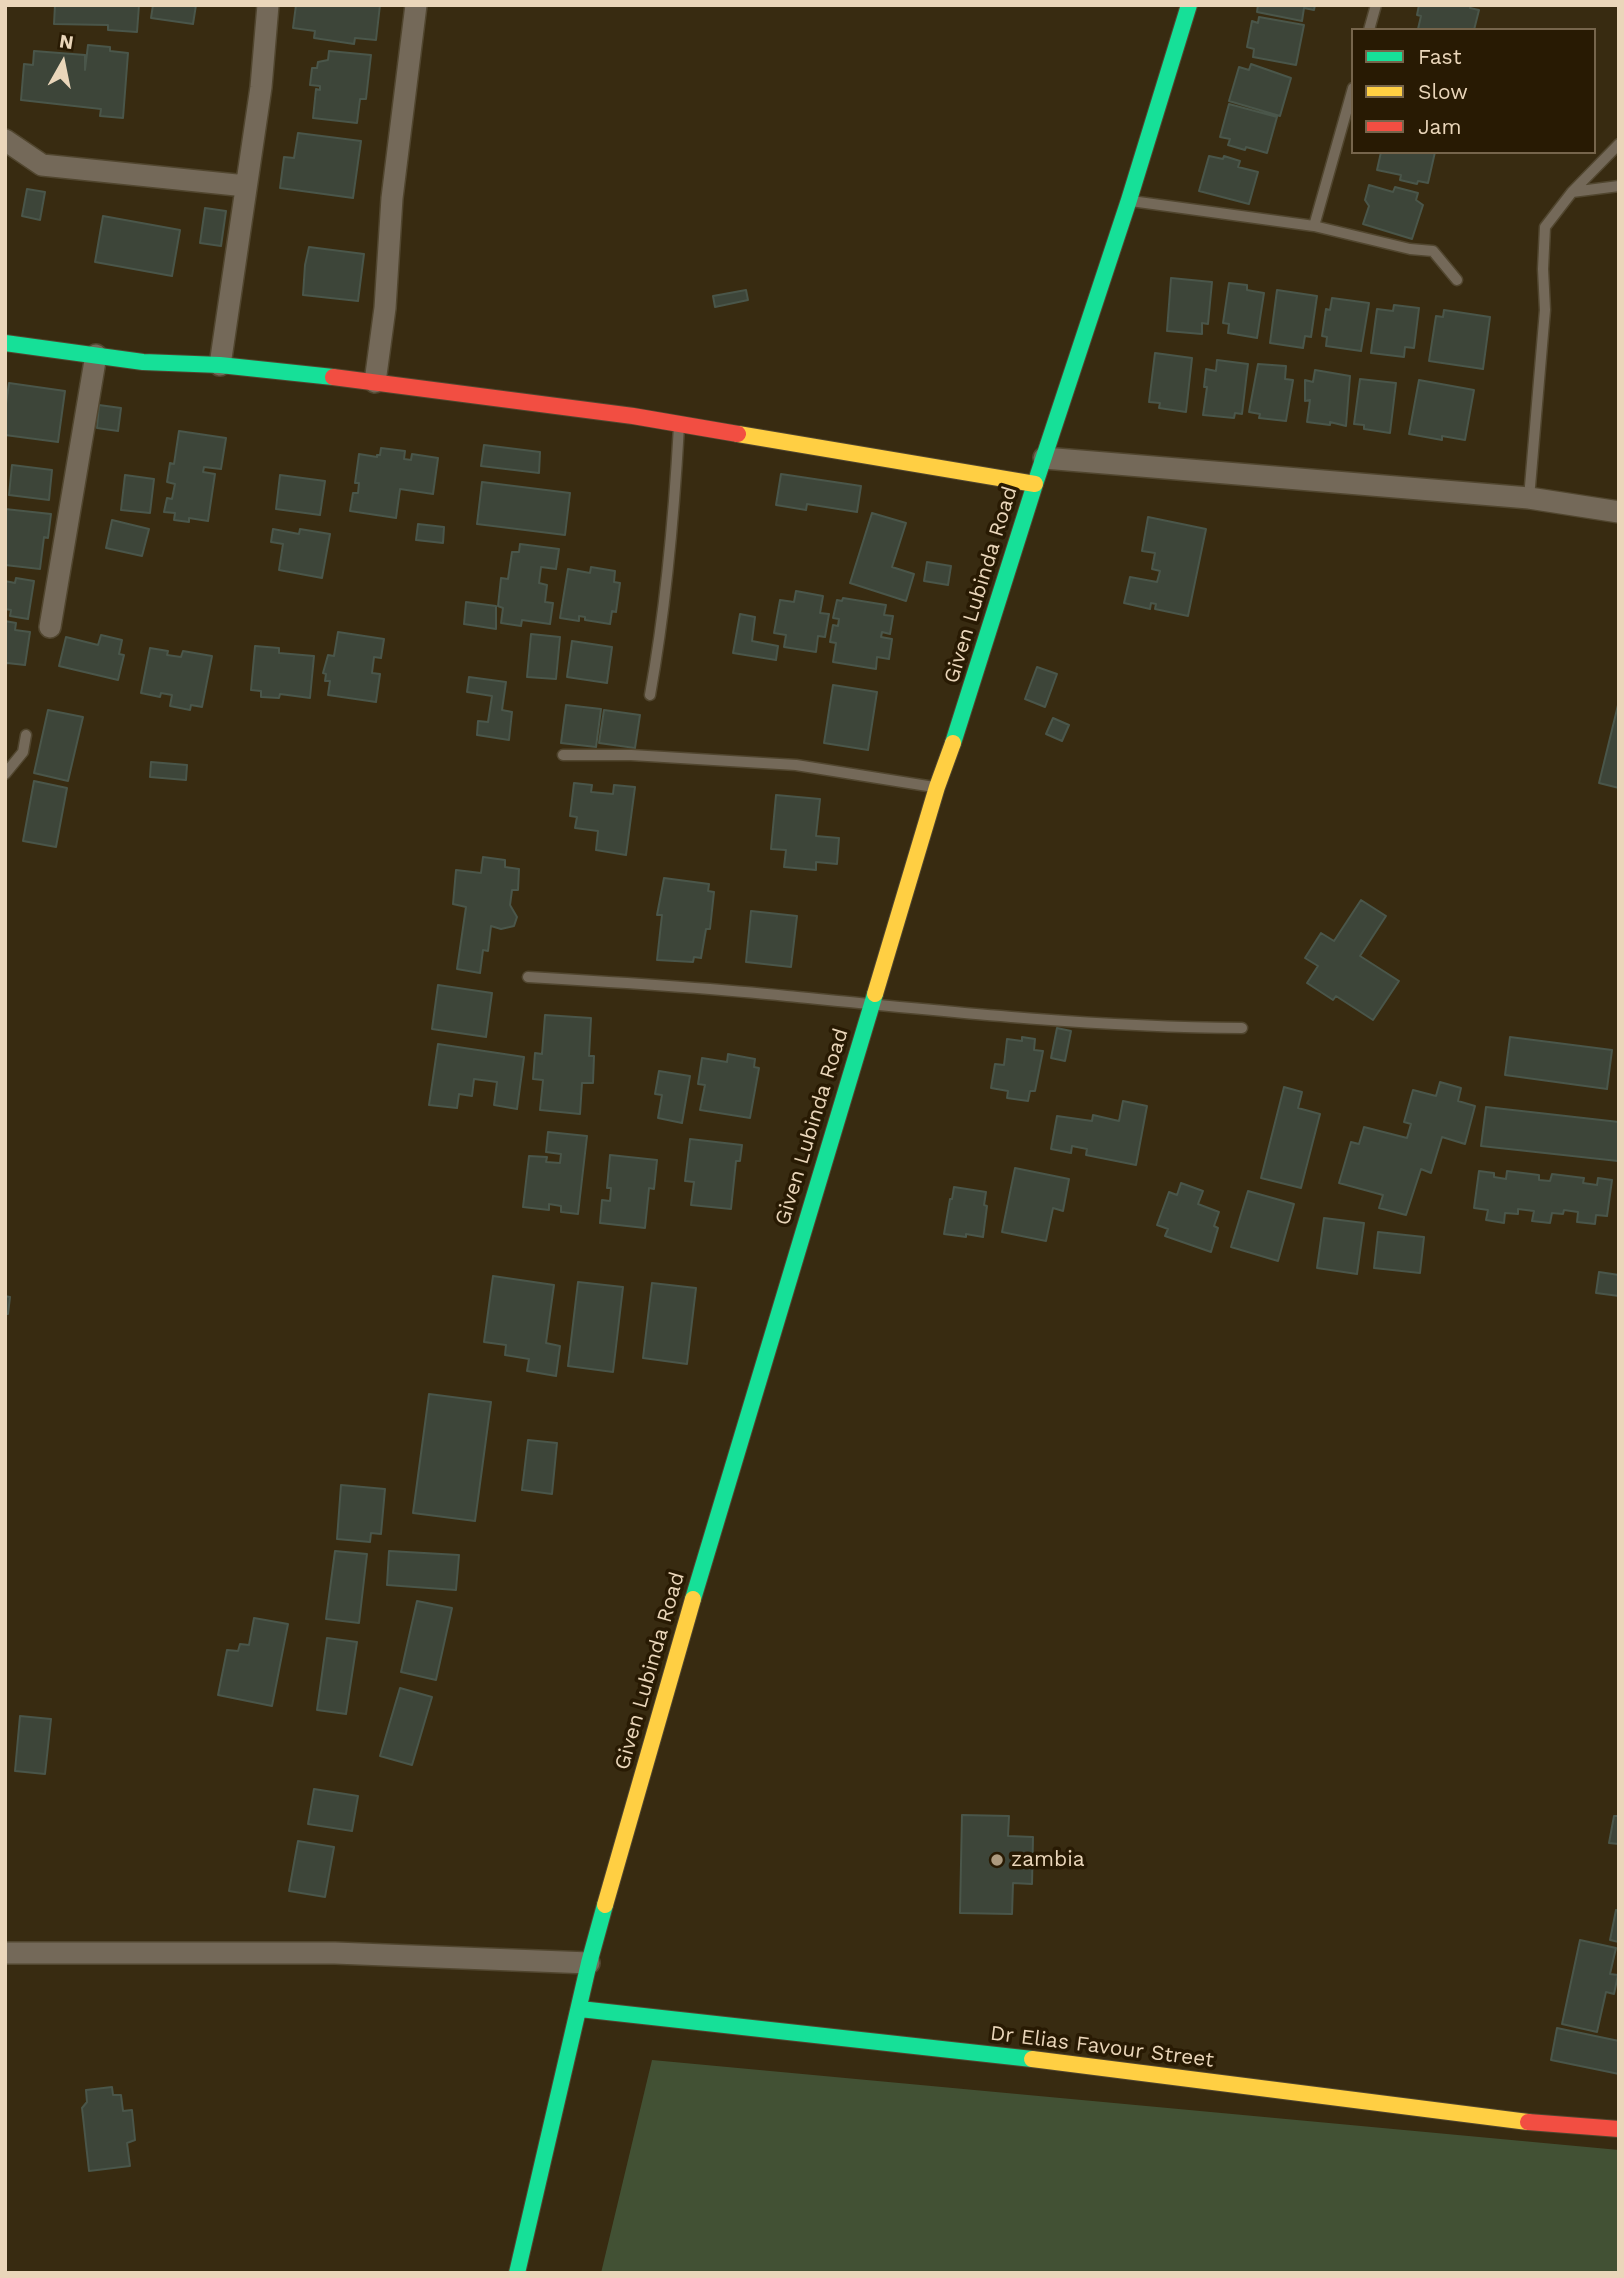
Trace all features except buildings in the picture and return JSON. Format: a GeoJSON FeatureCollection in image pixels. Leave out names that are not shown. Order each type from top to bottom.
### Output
{"type":"FeatureCollection","features":[{"type":"Feature","properties":{"kind":"street"},"geometry":{"type":"LineString","coordinates":[[220,365],[261,87],[268,5]]}},
{"type":"Feature","properties":{"kind":"street"},"geometry":{"type":"LineString","coordinates":[[375,382],[385,308],[392,198],[416,5]]}},
{"type":"Feature","properties":{"kind":"street","name":"Given Lubinda Road"},"geometry":{"type":"LineString","coordinates":[[517,2273],[589,1963],[666,1689],[937,787],[1129,200],[1189,5]]}},
{"type":"Feature","properties":{"kind":"street"},"geometry":{"type":"LineString","coordinates":[[5,140],[42,165],[246,186]]}},
{"type":"Feature","properties":{"kind":"street"},"geometry":{"type":"LineString","coordinates":[[5,343],[143,362],[220,365],[375,382],[680,423],[1035,484]]}},
{"type":"Feature","properties":{"kind":"street"},"geometry":{"type":"LineString","coordinates":[[50,627],[96,355]]}},
{"type":"Feature","properties":{"kind":"street"},"geometry":{"type":"LineString","coordinates":[[1044,458],[1529,498],[1619,512]]}},
{"type":"Feature","properties":{"kind":"street"},"geometry":{"type":"LineString","coordinates":[[5,1954],[335,1953],[589,1963]]}},
{"type":"Feature","properties":{"kind":"street","name":"Dr Elias Favour Street"},"geometry":{"type":"LineString","coordinates":[[580,2009],[1118,2069],[1531,2122],[1619,2129]]}},
{"type":"Feature","properties":{"kind":"lane"},"geometry":{"type":"LineString","coordinates":[[1370,28],[1376,5]]}},
{"type":"Feature","properties":{"kind":"lane"},"geometry":{"type":"LineString","coordinates":[[1314,226],[1351,95]]}},
{"type":"Feature","properties":{"kind":"lane"},"geometry":{"type":"LineString","coordinates":[[1529,498],[1545,310],[1545,227],[1572,192],[1619,144]]}},
{"type":"Feature","properties":{"kind":"lane"},"geometry":{"type":"LineString","coordinates":[[1572,192],[1619,186]]}},
{"type":"Feature","properties":{"kind":"lane"},"geometry":{"type":"LineString","coordinates":[[1129,200],[1314,226],[1410,249],[1433,251],[1457,280]]}},
{"type":"Feature","properties":{"kind":"lane"},"geometry":{"type":"LineString","coordinates":[[650,695],[657,658],[674,511],[680,423]]}},
{"type":"Feature","properties":{"kind":"lane"},"geometry":{"type":"LineString","coordinates":[[5,774],[23,752],[26,735]]}},
{"type":"Feature","properties":{"kind":"lane"},"geometry":{"type":"LineString","coordinates":[[563,755],[631,755],[796,765],[937,787]]}},
{"type":"Feature","properties":{"kind":"lane"},"geometry":{"type":"LineString","coordinates":[[528,977],[723,990],[1010,1018],[1242,1028]]}},
{"type":"Feature","properties":{"kind":"green space"},"geometry":{"type":"Polygon","coordinates":[[[652,2060],[1619,2150],[1619,2273],[601,2273],[652,2060]]]}},
{"type":"Feature","properties":{"kind":"traffic: fast"},"geometry":{"type":"LineString","coordinates":[[953,743],[1129,200],[1189,5]]}},
{"type":"Feature","properties":{"kind":"traffic: fast"},"geometry":{"type":"LineString","coordinates":[[5,343],[143,362],[220,365],[333,377]]}},
{"type":"Feature","properties":{"kind":"traffic: fast"},"geometry":{"type":"LineString","coordinates":[[693,1599],[875,994]]}},
{"type":"Feature","properties":{"kind":"traffic: fast"},"geometry":{"type":"LineString","coordinates":[[517,2273],[605,1905]]}},
{"type":"Feature","properties":{"kind":"traffic: fast"},"geometry":{"type":"LineString","coordinates":[[580,2009],[1032,2059]]}},
{"type":"Feature","properties":{"kind":"traffic: slow"},"geometry":{"type":"LineString","coordinates":[[738,434],[1035,484]]}},
{"type":"Feature","properties":{"kind":"traffic: slow"},"geometry":{"type":"LineString","coordinates":[[875,994],[937,787],[953,743]]}},
{"type":"Feature","properties":{"kind":"traffic: slow"},"geometry":{"type":"LineString","coordinates":[[605,1905],[693,1599]]}},
{"type":"Feature","properties":{"kind":"traffic: slow"},"geometry":{"type":"LineString","coordinates":[[1032,2059],[1528,2122]]}},
{"type":"Feature","properties":{"kind":"traffic: jam"},"geometry":{"type":"LineString","coordinates":[[333,377],[633,416],[738,434]]}},
{"type":"Feature","properties":{"kind":"traffic: jam"},"geometry":{"type":"LineString","coordinates":[[1528,2122],[1619,2129]]}},
{"type":"Feature","properties":{"kind":"place","name":"zambia"},"geometry":{"type":"Point","coordinates":[997,1860]}}]}
